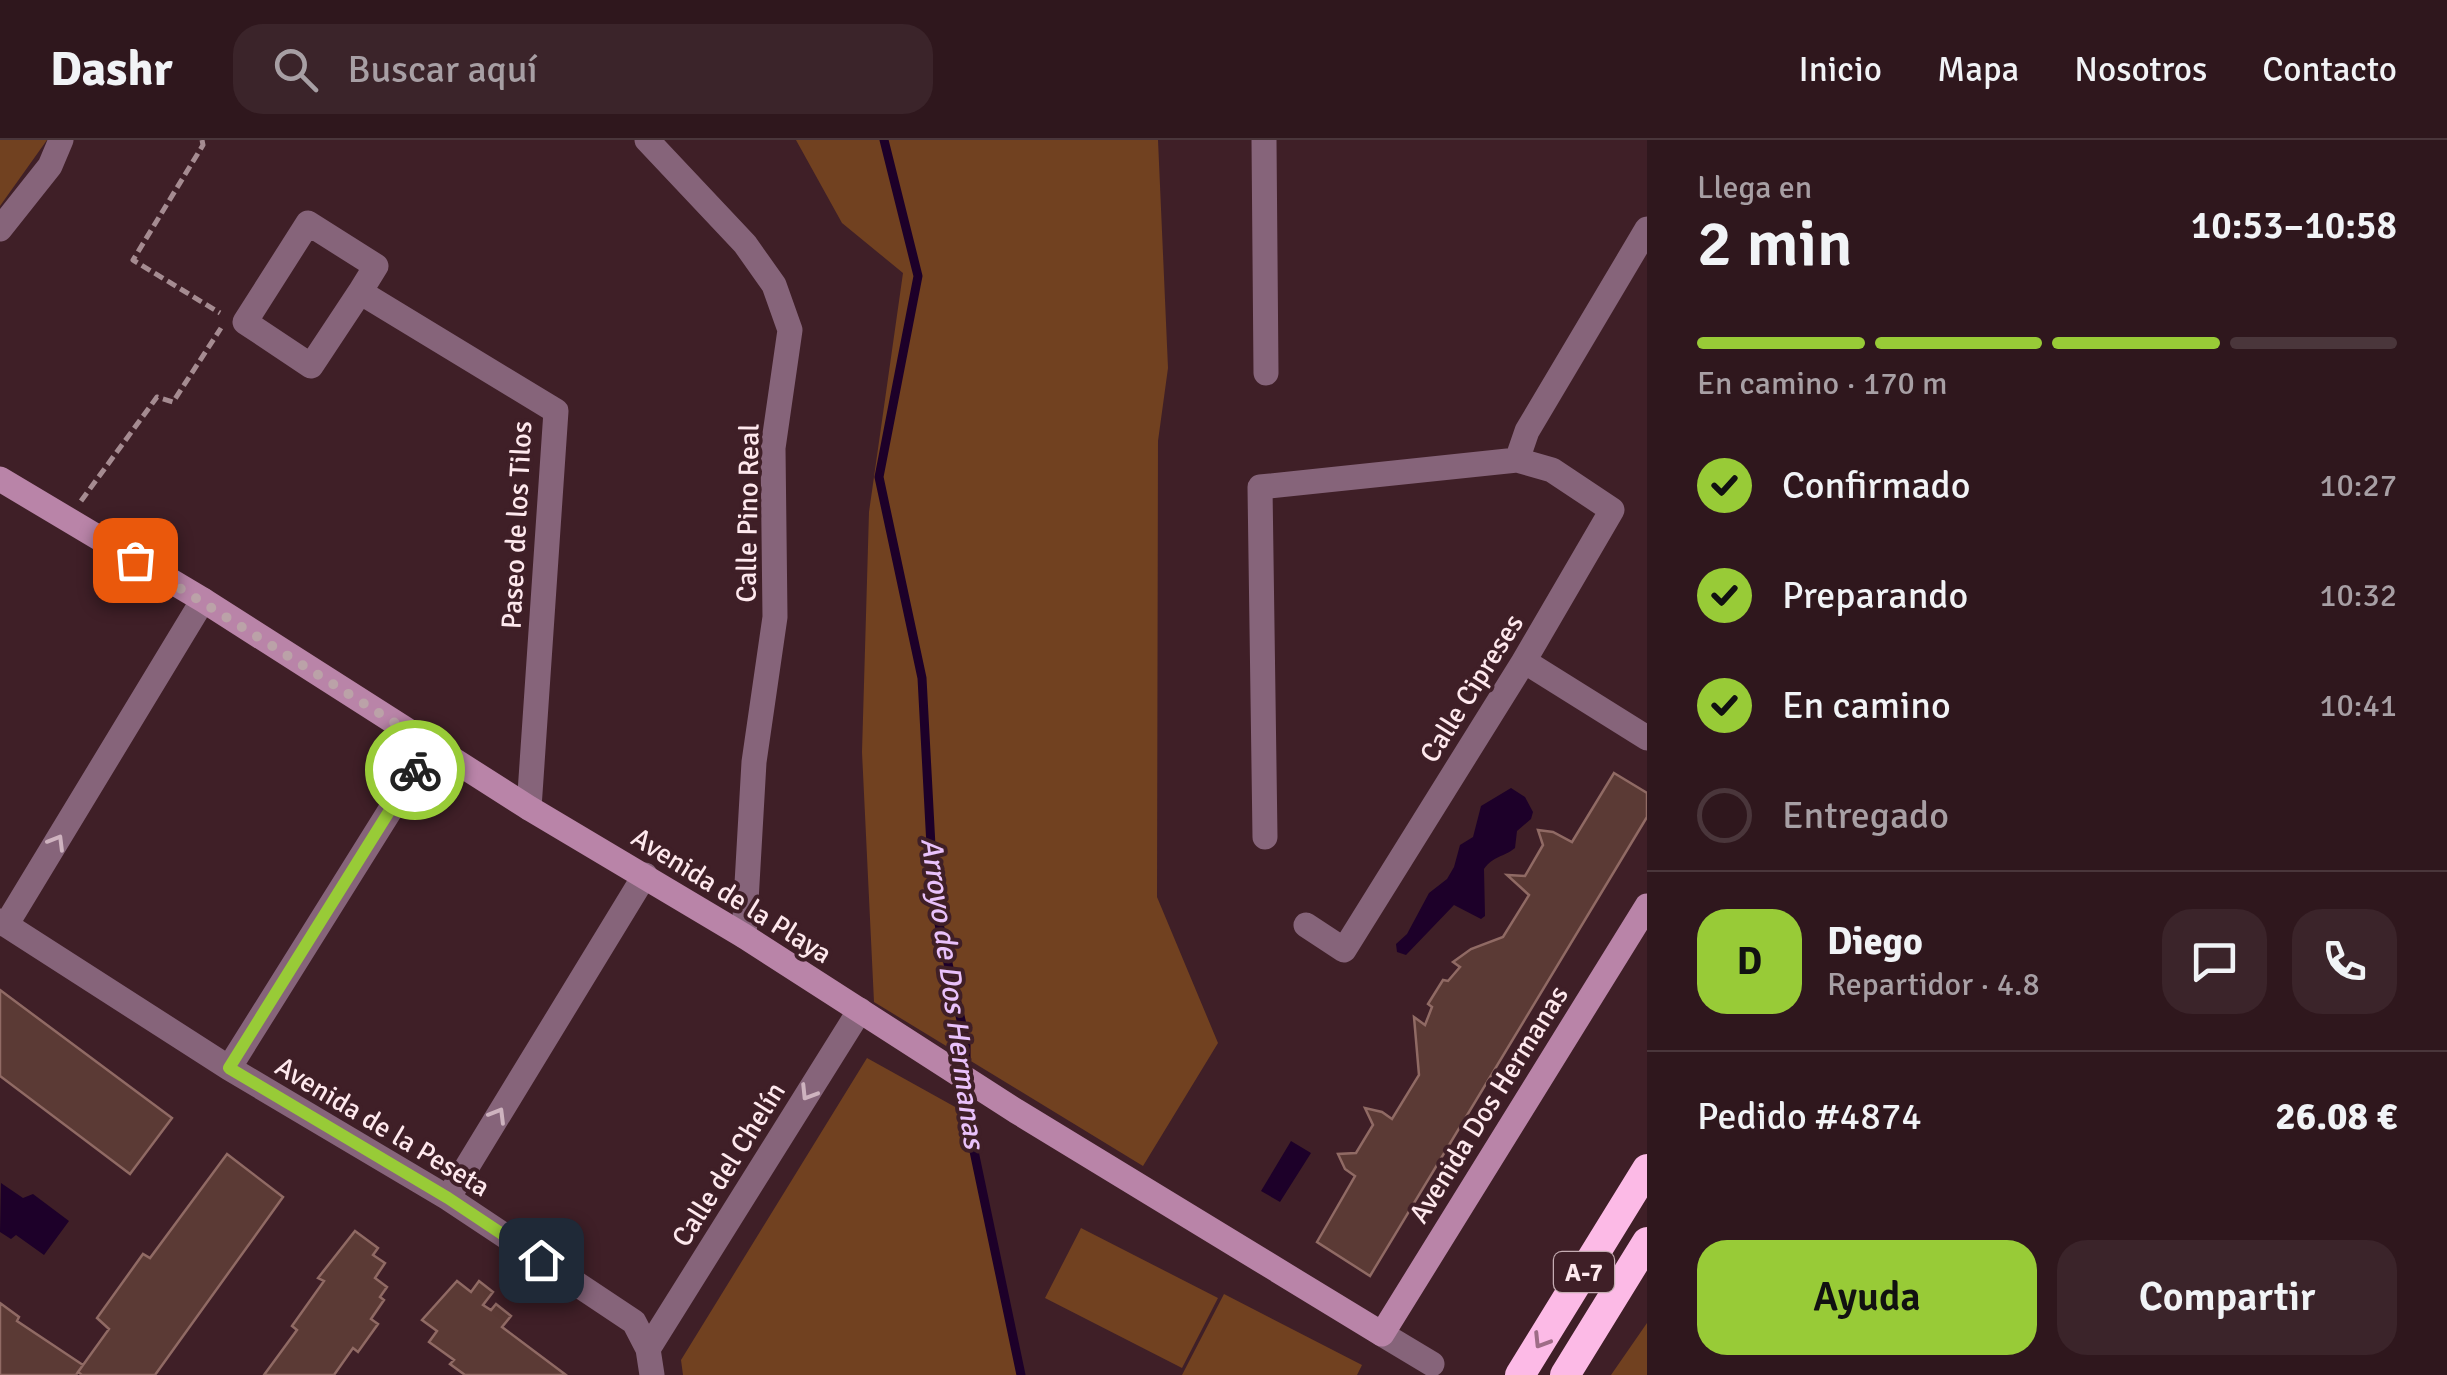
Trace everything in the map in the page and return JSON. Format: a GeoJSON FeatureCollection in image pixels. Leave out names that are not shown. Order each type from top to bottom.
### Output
{"type":"FeatureCollection","features":[{"type":"Feature","properties":{"kind":"highway","name":"A-7"},"geometry":{"type":"LineString","coordinates":[[1520,1375],[1647,1168]]}},
{"type":"Feature","properties":{"kind":"highway","name":"A-7"},"geometry":{"type":"LineString","coordinates":[[1565,1375],[1647,1242]]}},
{"type":"Feature","properties":{"kind":"highway"},"geometry":{"type":"LineString","coordinates":[[1604,1313],[1647,1268]]}},
{"type":"Feature","properties":{"kind":"street"},"geometry":{"type":"LineString","coordinates":[[0,229],[50,166],[61,140]]}},
{"type":"Feature","properties":{"kind":"street","name":"Calle Pino Real"},"geometry":{"type":"LineString","coordinates":[[647,140],[744,244],[774,285],[790,330],[773,448],[774,618],[754,762],[744,936]]}},
{"type":"Feature","properties":{"kind":"street"},"geometry":{"type":"LineString","coordinates":[[1264,140],[1266,372]]}},
{"type":"Feature","properties":{"kind":"street"},"geometry":{"type":"LineString","coordinates":[[308,222],[376,266],[360,292],[311,366],[245,322],[308,222]]}},
{"type":"Feature","properties":{"kind":"street"},"geometry":{"type":"LineString","coordinates":[[1265,837],[1260,487],[1516,460],[1527,431],[1647,229]]}},
{"type":"Feature","properties":{"kind":"street","name":"Paseo de los Tilos"},"geometry":{"type":"LineString","coordinates":[[360,292],[556,411],[529,808]]}},
{"type":"Feature","properties":{"kind":"street","name":"Calle Cipreses"},"geometry":{"type":"LineString","coordinates":[[1306,926],[1344,950],[1524,662],[1612,510],[1552,470],[1516,460]]}},
{"type":"Feature","properties":{"kind":"street","name":"Avenida de la Playa"},"geometry":{"type":"LineString","coordinates":[[0,480],[203,600],[529,808],[744,936],[1016,1111],[1432,1364]]}},
{"type":"Feature","properties":{"kind":"street"},"geometry":{"type":"LineString","coordinates":[[3,923],[203,600]]}},
{"type":"Feature","properties":{"kind":"street"},"geometry":{"type":"LineString","coordinates":[[1524,662],[1647,738]]}},
{"type":"Feature","properties":{"kind":"street"},"geometry":{"type":"LineString","coordinates":[[229,1068],[430,745]]}},
{"type":"Feature","properties":{"kind":"street"},"geometry":{"type":"LineString","coordinates":[[448,1198],[645,875]]}},
{"type":"Feature","properties":{"kind":"street","name":"Avenida Dos Hermanas"},"geometry":{"type":"LineString","coordinates":[[1382,1334],[1647,906]]}},
{"type":"Feature","properties":{"kind":"street","name":"Avenida de la Peseta"},"geometry":{"type":"LineString","coordinates":[[3,923],[229,1068],[448,1198],[634,1322],[648,1349],[652,1375]]}},
{"type":"Feature","properties":{"kind":"street","name":"Calle del Chelín"},"geometry":{"type":"LineString","coordinates":[[648,1349],[860,1010]]}},
{"type":"Feature","properties":{"kind":"path"},"geometry":{"type":"LineString","coordinates":[[68,520],[157,397],[173,402],[228,317],[132,260],[203,145],[202,140]]}},
{"type":"Feature","properties":{"kind":"shaded area"},"geometry":{"type":"Polygon","coordinates":[[[0,140],[47,140],[0,206],[0,140]]]}},
{"type":"Feature","properties":{"kind":"shaded area"},"geometry":{"type":"Polygon","coordinates":[[[796,140],[1158,140],[1168,368],[1158,441],[1157,897],[1218,1043],[1143,1166],[874,1002],[862,752],[869,512],[903,273],[842,223],[796,140]]]}},
{"type":"Feature","properties":{"kind":"shaded area"},"geometry":{"type":"Polygon","coordinates":[[[1511,788],[1525,797],[1533,812],[1517,831],[1515,848],[1484,869],[1485,916],[1481,919],[1454,905],[1406,955],[1397,952],[1396,944],[1407,934],[1429,893],[1447,879],[1460,845],[1473,837],[1481,806],[1511,788]]]}},
{"type":"Feature","properties":{"kind":"shaded area"},"geometry":{"type":"Polygon","coordinates":[[[867,1058],[966,1113],[1021,1375],[683,1375],[681,1360],[867,1058]]]}},
{"type":"Feature","properties":{"kind":"shaded area"},"geometry":{"type":"Polygon","coordinates":[[[1291,1141],[1311,1153],[1280,1202],[1261,1191],[1291,1141]]]}},
{"type":"Feature","properties":{"kind":"shaded area"},"geometry":{"type":"Polygon","coordinates":[[[1,1183],[23,1198],[33,1194],[69,1221],[44,1255],[16,1235],[11,1239],[0,1232],[1,1183]]]}},
{"type":"Feature","properties":{"kind":"shaded area"},"geometry":{"type":"Polygon","coordinates":[[[1081,1228],[1218,1298],[1182,1368],[1045,1298],[1081,1228]]]}},
{"type":"Feature","properties":{"kind":"shaded area"},"geometry":{"type":"Polygon","coordinates":[[[1224,1294],[1362,1365],[1357,1375],[1182,1375],[1224,1294]]]}},
{"type":"Feature","properties":{"kind":"shaded area"},"geometry":{"type":"Polygon","coordinates":[[[1647,1323],[1647,1375],[1611,1375],[1647,1323]]]}},
{"type":"Feature","properties":{"kind":"building"},"geometry":{"type":"Polygon","coordinates":[[[1614,773],[1647,793],[1647,817],[1370,1276],[1317,1242],[1355,1176],[1345,1169],[1338,1154],[1356,1153],[1373,1125],[1365,1108],[1392,1119],[1419,1075],[1414,1017],[1425,1025],[1432,1007],[1428,1004],[1443,980],[1448,981],[1460,967],[1453,962],[1471,949],[1503,937],[1529,895],[1507,875],[1525,876],[1543,845],[1538,830],[1553,832],[1572,842],[1614,773]]]}},
{"type":"Feature","properties":{"kind":"building"},"geometry":{"type":"Polygon","coordinates":[[[0,990],[172,1118],[130,1174],[0,1076],[0,990]]]}},
{"type":"Feature","properties":{"kind":"building"},"geometry":{"type":"Polygon","coordinates":[[[227,1154],[283,1197],[155,1375],[82,1375],[78,1372],[109,1329],[97,1318],[143,1254],[150,1258],[227,1154]]]}},
{"type":"Feature","properties":{"kind":"building"},"geometry":{"type":"Polygon","coordinates":[[[355,1231],[378,1248],[373,1255],[385,1263],[375,1278],[387,1287],[380,1297],[384,1300],[371,1319],[378,1324],[358,1352],[353,1348],[334,1375],[264,1375],[297,1330],[292,1326],[324,1281],[318,1278],[355,1231]]]}},
{"type":"Feature","properties":{"kind":"building"},"geometry":{"type":"Polygon","coordinates":[[[457,1281],[471,1292],[479,1281],[493,1292],[483,1305],[491,1310],[496,1304],[511,1316],[502,1327],[566,1375],[465,1375],[450,1364],[454,1360],[429,1342],[437,1331],[422,1320],[457,1281]]]}},
{"type":"Feature","properties":{"kind":"building"},"geometry":{"type":"Polygon","coordinates":[[[0,1303],[19,1317],[17,1321],[83,1365],[76,1375],[0,1375],[0,1303]]]}},
{"type":"Feature","properties":{"kind":"waterway","name":"Arroyo de Dos Hermanas"},"geometry":{"type":"LineString","coordinates":[[884,140],[918,276],[879,477],[922,678],[934,902],[966,1042],[966,1113],[1021,1375]]}},
{"type":"Feature","properties":{"kind":"way so far"},"geometry":{"type":"LineString","coordinates":[[135,560],[430,745],[415,770]]}},
{"type":"Feature","properties":{"kind":"route"},"geometry":{"type":"LineString","coordinates":[[415,770],[229,1068],[448,1198],[541,1260]]}}]}
